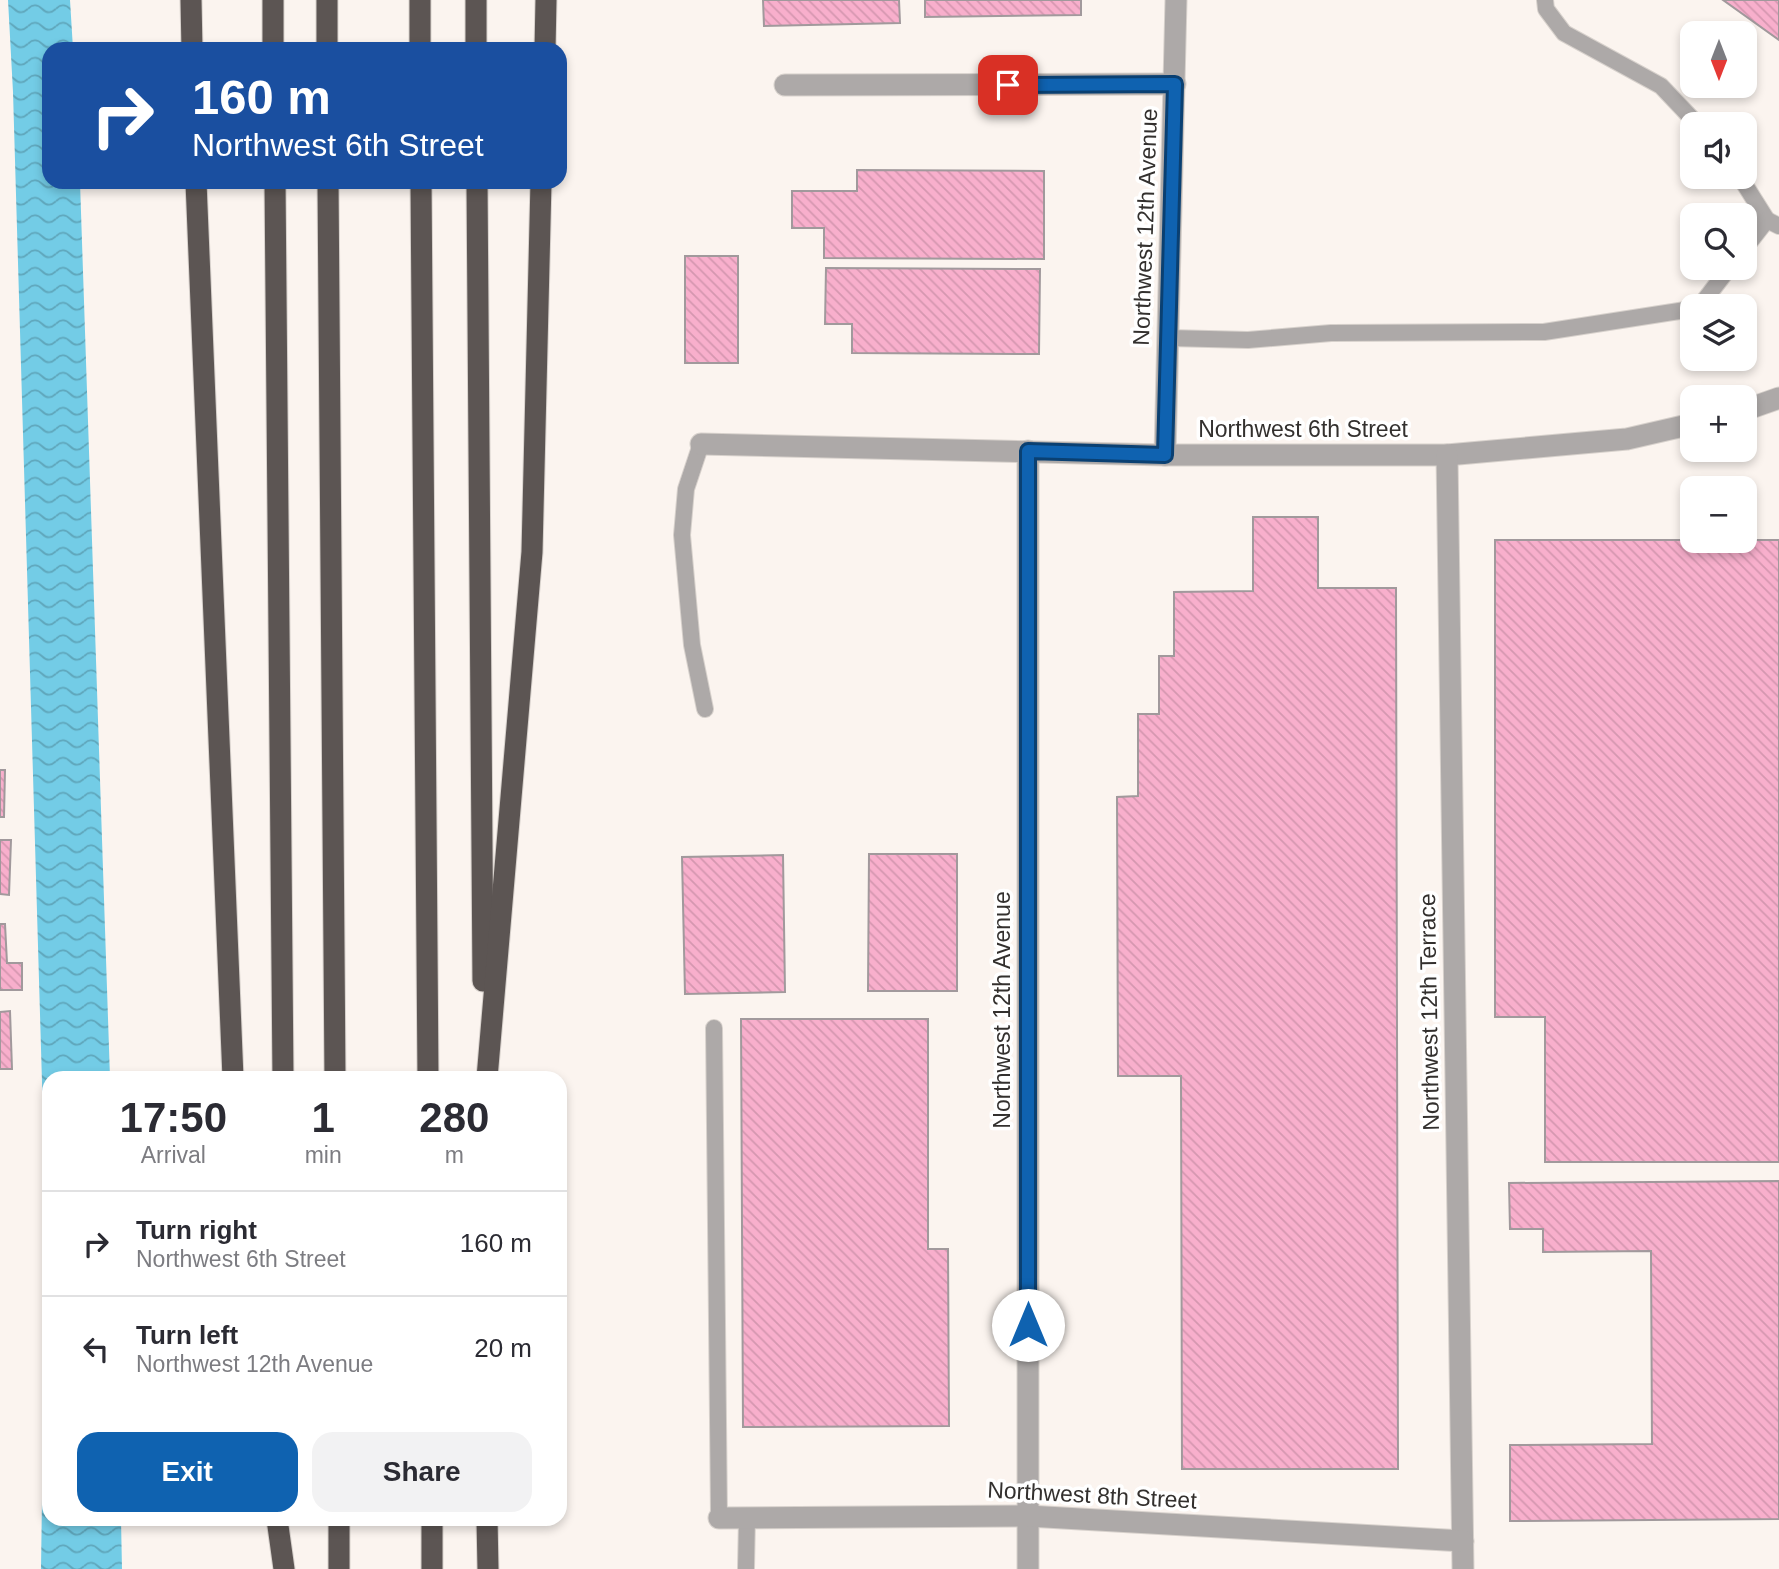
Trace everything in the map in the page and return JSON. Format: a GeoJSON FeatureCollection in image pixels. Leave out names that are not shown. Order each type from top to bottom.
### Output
{"type":"FeatureCollection","features":[{"type":"Feature","properties":{"kind":"highway"},"geometry":{"type":"LineString","coordinates":[[191,0],[192,42]]}},
{"type":"Feature","properties":{"kind":"highway"},"geometry":{"type":"LineString","coordinates":[[273,0],[273,42]]}},
{"type":"Feature","properties":{"kind":"highway"},"geometry":{"type":"LineString","coordinates":[[327,0],[327,42]]}},
{"type":"Feature","properties":{"kind":"highway"},"geometry":{"type":"LineString","coordinates":[[420,0],[420,42]]}},
{"type":"Feature","properties":{"kind":"highway"},"geometry":{"type":"LineString","coordinates":[[476,0],[476,42]]}},
{"type":"Feature","properties":{"kind":"highway"},"geometry":{"type":"LineString","coordinates":[[545,42],[546,0]]}},
{"type":"Feature","properties":{"kind":"highway"},"geometry":{"type":"LineString","coordinates":[[195,189],[233,1071]]}},
{"type":"Feature","properties":{"kind":"highway"},"geometry":{"type":"LineString","coordinates":[[275,189],[283,1071]]}},
{"type":"Feature","properties":{"kind":"highway"},"geometry":{"type":"LineString","coordinates":[[328,189],[335,1071]]}},
{"type":"Feature","properties":{"kind":"highway"},"geometry":{"type":"LineString","coordinates":[[421,189],[428,1071]]}},
{"type":"Feature","properties":{"kind":"highway"},"geometry":{"type":"LineString","coordinates":[[477,189],[485,1071]]}},
{"type":"Feature","properties":{"kind":"highway"},"geometry":{"type":"LineString","coordinates":[[486,1071],[532,552],[541,189]]}},
{"type":"Feature","properties":{"kind":"highway"},"geometry":{"type":"LineString","coordinates":[[278,1526],[286,1569]]}},
{"type":"Feature","properties":{"kind":"highway"},"geometry":{"type":"LineString","coordinates":[[286,1569],[287,1526]]}},
{"type":"Feature","properties":{"kind":"highway"},"geometry":{"type":"LineString","coordinates":[[339,1526],[339,1569]]}},
{"type":"Feature","properties":{"kind":"highway"},"geometry":{"type":"LineString","coordinates":[[432,1526],[432,1569]]}},
{"type":"Feature","properties":{"kind":"highway"},"geometry":{"type":"LineString","coordinates":[[487,1526],[488,1569]]}},
{"type":"Feature","properties":{"kind":"street","name":"Northwest 12th Avenue"},"geometry":{"type":"LineString","coordinates":[[1165,455],[1176,0]]}},
{"type":"Feature","properties":{"kind":"street"},"geometry":{"type":"LineString","coordinates":[[785,85],[1175,84]]}},
{"type":"Feature","properties":{"kind":"street"},"geometry":{"type":"LineString","coordinates":[[1757,406],[1779,398]]}},
{"type":"Feature","properties":{"kind":"street","name":"Northwest 6th Street"},"geometry":{"type":"LineString","coordinates":[[701,444],[1165,455],[1447,455],[1627,439],[1680,427]]}},
{"type":"Feature","properties":{"kind":"street","name":"Northwest 12th Avenue"},"geometry":{"type":"LineString","coordinates":[[1028,451],[1028,1569]]}},
{"type":"Feature","properties":{"kind":"street","name":"Northwest 12th Terrace"},"geometry":{"type":"LineString","coordinates":[[1447,455],[1463,1569]]}},
{"type":"Feature","properties":{"kind":"street","name":"Northwest 8th Street"},"geometry":{"type":"LineString","coordinates":[[719,1518],[1028,1516],[1463,1541]]}},
{"type":"Feature","properties":{"kind":"lane"},"geometry":{"type":"LineString","coordinates":[[1545,0],[1546,9],[1564,33],[1661,86],[1686,112]]}},
{"type":"Feature","properties":{"kind":"lane"},"geometry":{"type":"LineString","coordinates":[[1749,189],[1773,223],[1757,237]]}},
{"type":"Feature","properties":{"kind":"lane"},"geometry":{"type":"LineString","coordinates":[[1709,294],[1720,280]]}},
{"type":"Feature","properties":{"kind":"lane"},"geometry":{"type":"LineString","coordinates":[[1169,338],[1248,340],[1331,334],[1544,332],[1680,311]]}},
{"type":"Feature","properties":{"kind":"lane"},"geometry":{"type":"LineString","coordinates":[[701,444],[686,489],[682,535],[692,645],[705,709]]}},
{"type":"Feature","properties":{"kind":"lane"},"geometry":{"type":"LineString","coordinates":[[714,1028],[719,1518]]}},
{"type":"Feature","properties":{"kind":"lane"},"geometry":{"type":"LineString","coordinates":[[747,1517],[747,1569]]}},
{"type":"Feature","properties":{"kind":"water"},"geometry":{"type":"Polygon","coordinates":[[[8,0],[70,0],[73,42],[42,42],[42,189],[80,189],[110,1071],[42,1071],[42,1082],[13,92],[8,0]]]}},
{"type":"Feature","properties":{"kind":"water"},"geometry":{"type":"Polygon","coordinates":[[[42,1499],[42,1526],[121,1526],[122,1569],[41,1569],[42,1499]]]}},
{"type":"Feature","properties":{"kind":"building"},"geometry":{"type":"Polygon","coordinates":[[[763,0],[899,0],[900,23],[764,26],[763,0]]]}},
{"type":"Feature","properties":{"kind":"building"},"geometry":{"type":"Polygon","coordinates":[[[925,0],[1081,0],[1081,15],[925,17],[925,0]]]}},
{"type":"Feature","properties":{"kind":"building"},"geometry":{"type":"Polygon","coordinates":[[[1723,0],[1779,0],[1779,40],[1757,24],[1757,21],[1752,21],[1723,0]]]}},
{"type":"Feature","properties":{"kind":"building"},"geometry":{"type":"Polygon","coordinates":[[[857,170],[1044,171],[1044,259],[824,258],[824,228],[792,228],[792,191],[857,191],[857,170]]]}},
{"type":"Feature","properties":{"kind":"building"},"geometry":{"type":"Polygon","coordinates":[[[685,256],[738,256],[738,363],[685,363],[685,256]]]}},
{"type":"Feature","properties":{"kind":"building"},"geometry":{"type":"Polygon","coordinates":[[[826,268],[1040,269],[1039,354],[852,353],[852,324],[825,324],[826,268]]]}},
{"type":"Feature","properties":{"kind":"building"},"geometry":{"type":"Polygon","coordinates":[[[1253,517],[1318,517],[1318,588],[1396,588],[1398,1469],[1182,1469],[1181,1076],[1118,1076],[1117,797],[1138,796],[1138,714],[1159,714],[1159,656],[1174,656],[1174,592],[1253,591],[1253,517]]]}},
{"type":"Feature","properties":{"kind":"building"},"geometry":{"type":"Polygon","coordinates":[[[1495,540],[1680,540],[1680,553],[1757,553],[1757,540],[1779,540],[1779,1162],[1545,1162],[1545,1017],[1495,1017],[1495,540]]]}},
{"type":"Feature","properties":{"kind":"building"},"geometry":{"type":"Polygon","coordinates":[[[0,770],[5,770],[4,817],[0,817],[0,770]]]}},
{"type":"Feature","properties":{"kind":"building"},"geometry":{"type":"Polygon","coordinates":[[[0,840],[11,840],[9,895],[0,894],[0,840]]]}},
{"type":"Feature","properties":{"kind":"building"},"geometry":{"type":"Polygon","coordinates":[[[869,854],[957,854],[957,991],[868,991],[869,854]]]}},
{"type":"Feature","properties":{"kind":"building"},"geometry":{"type":"Polygon","coordinates":[[[783,855],[785,992],[685,994],[682,857],[783,855]]]}},
{"type":"Feature","properties":{"kind":"building"},"geometry":{"type":"Polygon","coordinates":[[[0,924],[5,924],[7,963],[22,963],[22,990],[0,990],[0,924]]]}},
{"type":"Feature","properties":{"kind":"building"},"geometry":{"type":"Polygon","coordinates":[[[10,1011],[12,1069],[0,1069],[0,1012],[10,1011]]]}},
{"type":"Feature","properties":{"kind":"building"},"geometry":{"type":"Polygon","coordinates":[[[741,1019],[928,1019],[928,1249],[948,1249],[949,1426],[743,1427],[741,1019]]]}},
{"type":"Feature","properties":{"kind":"building"},"geometry":{"type":"Polygon","coordinates":[[[1779,1181],[1779,1519],[1510,1521],[1510,1445],[1652,1444],[1651,1251],[1543,1252],[1543,1229],[1510,1229],[1509,1183],[1779,1181]]]}},
{"type":"Feature","properties":{"kind":"route"},"geometry":{"type":"LineString","coordinates":[[1008,85],[1175,84],[1165,455],[1028,451],[1028,1325]]}}]}
